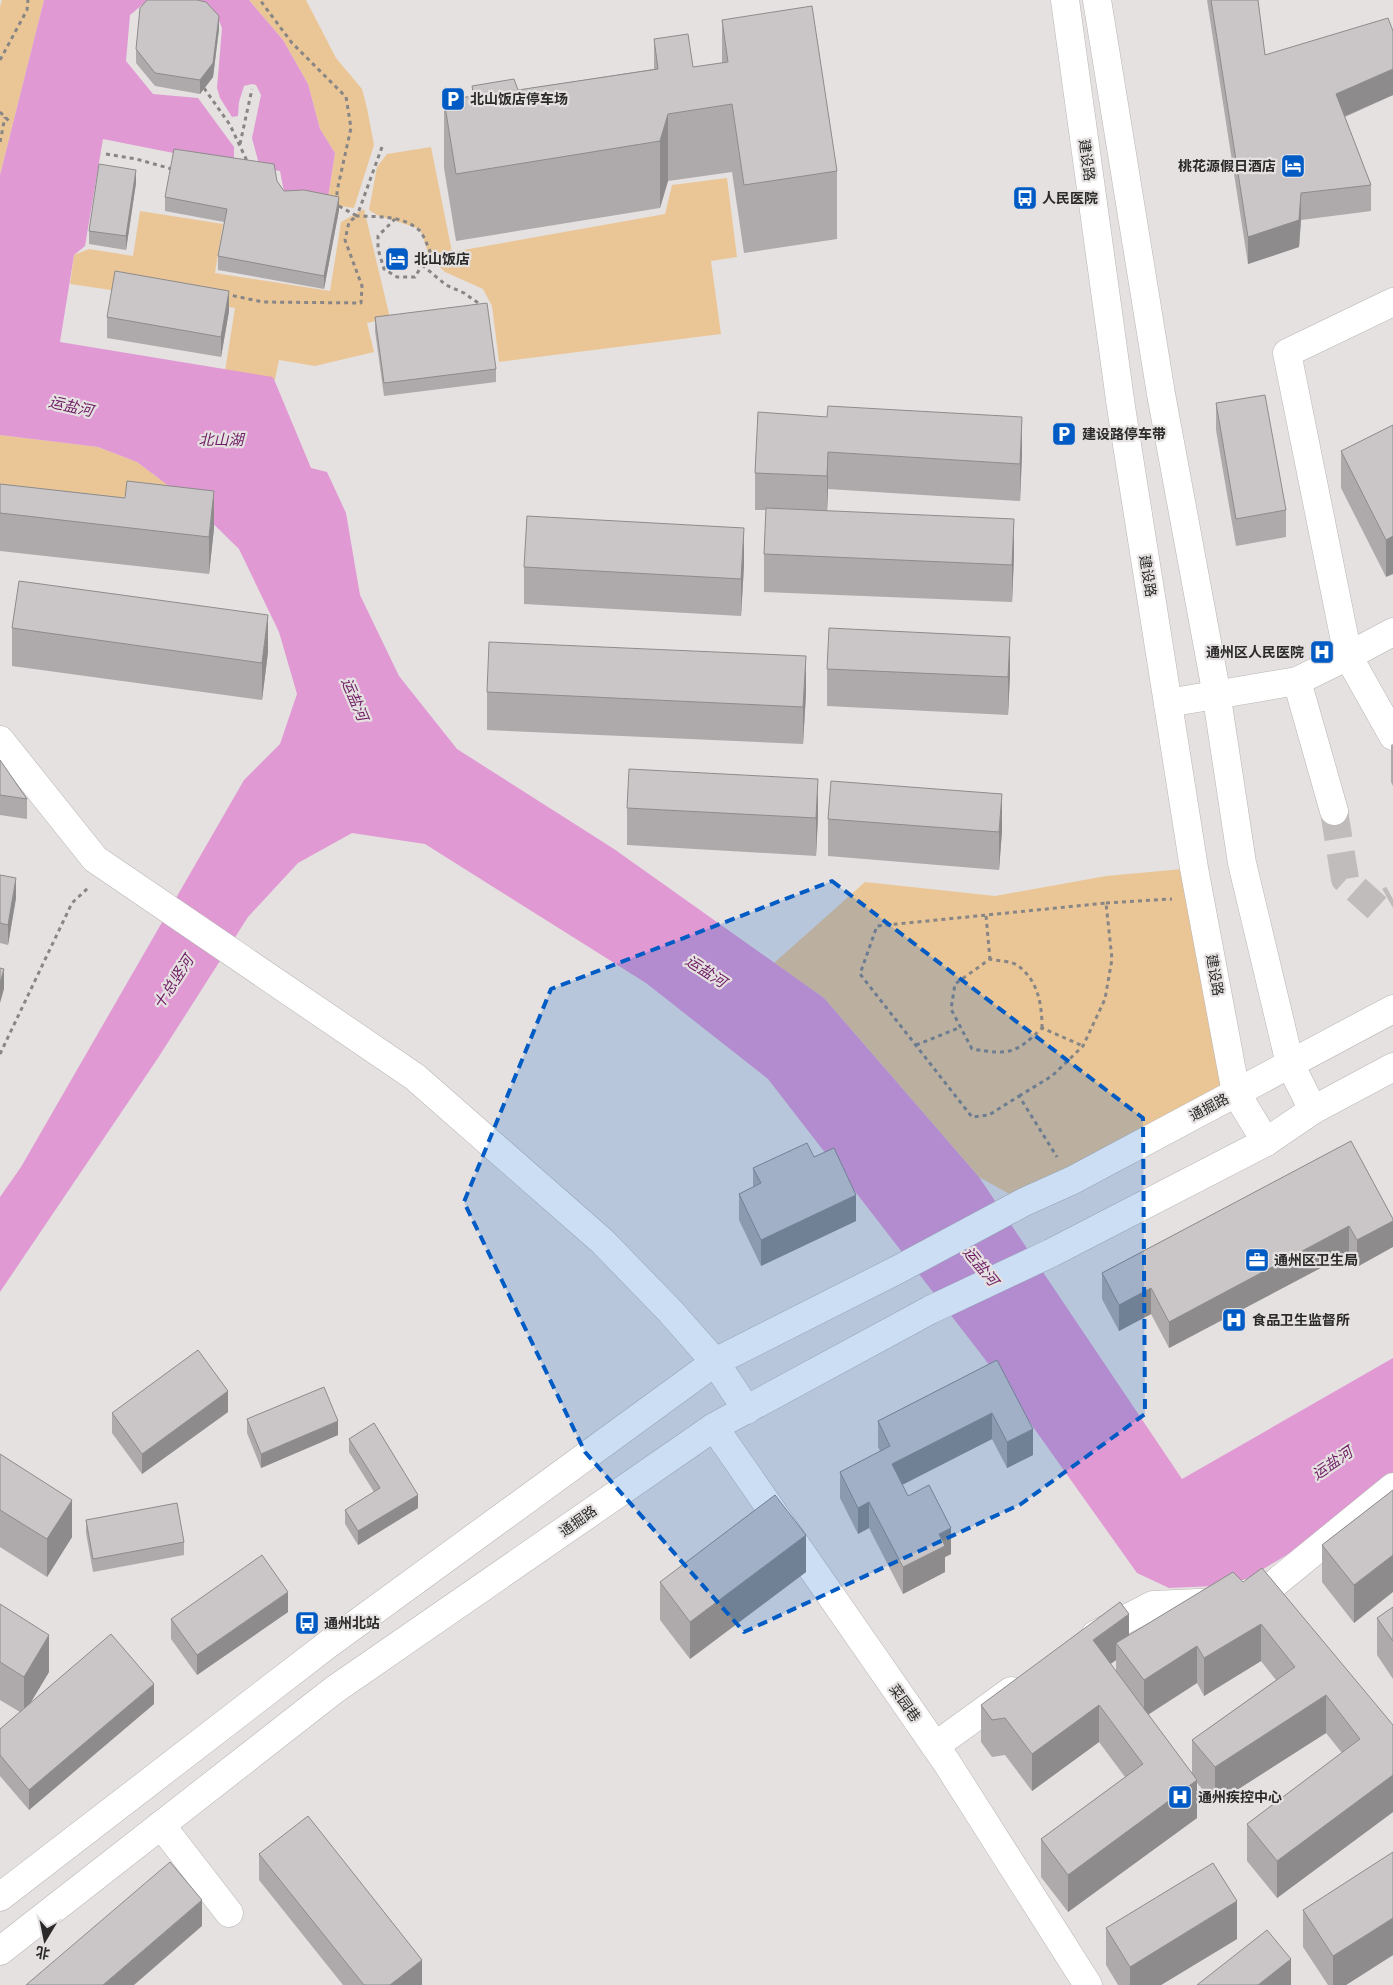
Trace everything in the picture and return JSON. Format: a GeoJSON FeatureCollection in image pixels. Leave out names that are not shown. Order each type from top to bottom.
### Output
{"type":"FeatureCollection","features":[{"type":"Feature","properties":{"kind":"street","name":"建设路"},"geometry":{"type":"LineString","coordinates":[[1065,0],[1118,383],[1200,897],[1236,1093],[1266,1142]]}},
{"type":"Feature","properties":{"kind":"street"},"geometry":{"type":"LineString","coordinates":[[1097,0],[1161,394],[1216,685],[1242,863],[1290,1064],[1313,1110]]}},
{"type":"Feature","properties":{"kind":"street"},"geometry":{"type":"LineString","coordinates":[[1393,302],[1287,353],[1348,656],[1393,736]]}},
{"type":"Feature","properties":{"kind":"street"},"geometry":{"type":"LineString","coordinates":[[1168,703],[1297,681],[1393,632]]}},
{"type":"Feature","properties":{"kind":"street"},"geometry":{"type":"LineString","coordinates":[[1297,681],[1334,811]]}},
{"type":"Feature","properties":{"kind":"street"},"geometry":{"type":"LineString","coordinates":[[0,740],[95,859],[415,1077],[602,1241],[670,1311],[715,1362],[747,1410]]}},
{"type":"Feature","properties":{"kind":"street","name":"通掘路"},"geometry":{"type":"LineString","coordinates":[[715,1362],[897,1270],[1024,1202],[1072,1180],[1393,1008]]}},
{"type":"Feature","properties":{"kind":"street"},"geometry":{"type":"LineString","coordinates":[[1266,1142],[1313,1110],[1393,1067]]}},
{"type":"Feature","properties":{"kind":"street","name":"通掘路"},"geometry":{"type":"LineString","coordinates":[[0,1951],[334,1690],[714,1427],[930,1310],[1051,1253],[1266,1142]]}},
{"type":"Feature","properties":{"kind":"street"},"geometry":{"type":"LineString","coordinates":[[0,1897],[327,1645],[715,1362]]}},
{"type":"Feature","properties":{"kind":"street","name":"菜园巷"},"geometry":{"type":"LineString","coordinates":[[714,1427],[935,1746],[1088,1985]]}},
{"type":"Feature","properties":{"kind":"street"},"geometry":{"type":"LineString","coordinates":[[1076,1647],[1104,1629],[1153,1606],[1222,1602],[1273,1585],[1393,1487]]}},
{"type":"Feature","properties":{"kind":"street"},"geometry":{"type":"LineString","coordinates":[[935,1746],[1029,1678]]}},
{"type":"Feature","properties":{"kind":"street"},"geometry":{"type":"LineString","coordinates":[[161,1825],[229,1913]]}},
{"type":"Feature","properties":{"kind":"path"},"geometry":{"type":"LineString","coordinates":[[0,60],[27,10],[28,0]]}},
{"type":"Feature","properties":{"kind":"path"},"geometry":{"type":"LineString","coordinates":[[260,0],[292,42],[346,97],[350,128],[337,191],[337,205],[357,216],[395,219],[402,220],[420,231],[430,252],[415,277],[397,277],[384,270],[378,249],[378,236],[395,219]]}},
{"type":"Feature","properties":{"kind":"path"},"geometry":{"type":"LineString","coordinates":[[204,88],[217,103],[250,168]]}},
{"type":"Feature","properties":{"kind":"path"},"geometry":{"type":"LineString","coordinates":[[240,145],[252,89]]}},
{"type":"Feature","properties":{"kind":"path"},"geometry":{"type":"LineString","coordinates":[[0,112],[10,121]]}},
{"type":"Feature","properties":{"kind":"path"},"geometry":{"type":"LineString","coordinates":[[0,142],[5,117]]}},
{"type":"Feature","properties":{"kind":"path"},"geometry":{"type":"LineString","coordinates":[[220,293],[263,302],[361,304],[362,286],[345,240],[349,222],[357,216],[382,147]]}},
{"type":"Feature","properties":{"kind":"path"},"geometry":{"type":"LineString","coordinates":[[106,154],[136,158],[173,169]]}},
{"type":"Feature","properties":{"kind":"path"},"geometry":{"type":"LineString","coordinates":[[422,265],[446,285],[464,293],[484,307],[483,312]]}},
{"type":"Feature","properties":{"kind":"path"},"geometry":{"type":"LineString","coordinates":[[0,1054],[72,903],[109,868]]}},
{"type":"Feature","properties":{"kind":"path"},"geometry":{"type":"LineString","coordinates":[[1106,903],[1112,959],[1105,1000],[1083,1046],[1052,1076],[989,1115],[972,1116],[860,974],[877,926],[1106,903],[1200,897]]}},
{"type":"Feature","properties":{"kind":"path"},"geometry":{"type":"LineString","coordinates":[[986,916],[990,959]]}},
{"type":"Feature","properties":{"kind":"path"},"geometry":{"type":"LineString","coordinates":[[990,959],[1016,964],[1033,982],[1042,1004],[1042,1028],[1021,1048],[996,1053],[972,1048],[961,1027],[950,1009],[955,984],[990,959]]}},
{"type":"Feature","properties":{"kind":"path"},"geometry":{"type":"LineString","coordinates":[[916,1045],[961,1027]]}},
{"type":"Feature","properties":{"kind":"path"},"geometry":{"type":"LineString","coordinates":[[1042,1028],[1083,1046]]}},
{"type":"Feature","properties":{"kind":"path"},"geometry":{"type":"LineString","coordinates":[[1019,1096],[1072,1180]]}},
{"type":"Feature","properties":{"kind":"highlighted area"},"geometry":{"type":"Polygon","coordinates":[[[832,881],[1143,1118],[1145,1414],[1021,1504],[744,1632],[585,1452],[464,1202],[551,989],[832,881]]]}},
{"type":"Feature","properties":{"kind":"shaded area"},"geometry":{"type":"Polygon","coordinates":[[[2,0],[44,0],[0,175],[0,7],[2,0]]]}},
{"type":"Feature","properties":{"kind":"shaded area"},"geometry":{"type":"Polygon","coordinates":[[[249,0],[306,0],[336,58],[362,89],[374,145],[354,208],[327,204],[335,153],[320,129],[308,84],[283,40],[249,0]]]}},
{"type":"Feature","properties":{"kind":"shaded area"},"geometry":{"type":"Polygon","coordinates":[[[431,147],[452,252],[665,214],[672,185],[727,178],[737,257],[711,261],[721,334],[499,362],[492,306],[483,289],[445,272],[430,258],[420,229],[377,215],[369,210],[377,167],[387,154],[431,147]]]}},
{"type":"Feature","properties":{"kind":"shaded area"},"geometry":{"type":"Polygon","coordinates":[[[364,209],[390,318],[367,323],[374,352],[315,366],[279,360],[275,380],[225,371],[235,308],[70,284],[74,255],[89,249],[133,256],[140,211],[223,224],[215,273],[330,291],[341,222],[364,209]]]}},
{"type":"Feature","properties":{"kind":"shaded area"},"geometry":{"type":"Polygon","coordinates":[[[0,435],[98,447],[137,462],[194,505],[124,496],[121,517],[0,502],[0,435]]]}},
{"type":"Feature","properties":{"kind":"shaded area"},"geometry":{"type":"Polygon","coordinates":[[[1194,868],[1236,1093],[1024,1202],[979,1177],[824,998],[774,963],[865,882],[995,896],[1106,876],[1194,868]]]}},
{"type":"Feature","properties":{"kind":"water"},"geometry":{"type":"Polygon","coordinates":[[[44,0],[148,0],[130,15],[126,61],[153,94],[198,98],[234,147],[234,165],[103,139],[85,246],[74,255],[60,342],[273,377],[311,468],[327,472],[346,513],[360,595],[399,676],[457,749],[614,849],[824,998],[979,1177],[1182,1479],[1393,1358],[1393,1477],[1290,1553],[1237,1585],[1169,1588],[1137,1573],[984,1358],[768,1079],[646,983],[425,844],[352,833],[298,863],[248,917],[158,1058],[0,1292],[0,1197],[21,1167],[244,780],[280,744],[297,694],[279,632],[239,549],[194,505],[137,462],[98,447],[0,435],[0,175],[44,0]]]}},
{"type":"Feature","properties":{"kind":"water"},"geometry":{"type":"Polygon","coordinates":[[[161,0],[249,0],[283,40],[308,84],[320,129],[335,153],[327,204],[285,197],[280,171],[260,168],[252,138],[261,95],[256,85],[244,86],[239,102],[238,116],[232,117],[220,98],[217,88],[222,28],[219,21],[161,0]]]}},
{"type":"Feature","properties":{"kind":"building"},"geometry":{"type":"Polygon","coordinates":[[[147,0],[197,0],[206,2],[219,16],[213,63],[200,80],[155,73],[136,49],[140,8],[147,0]]]}},
{"type":"Feature","properties":{"kind":"building","name":"桃花源假日酒店"},"geometry":{"type":"Polygon","coordinates":[[[1211,0],[1258,0],[1265,55],[1388,18],[1393,31],[1393,69],[1336,94],[1371,185],[1301,193],[1299,220],[1248,237],[1211,0]]]}},
{"type":"Feature","properties":{"kind":"building"},"geometry":{"type":"Polygon","coordinates":[[[812,6],[837,171],[744,185],[732,104],[668,114],[660,141],[456,174],[444,100],[474,96],[472,86],[514,79],[518,90],[658,69],[654,39],[688,34],[693,67],[728,62],[722,20],[812,6]]]}},
{"type":"Feature","properties":{"kind":"building"},"geometry":{"type":"Polygon","coordinates":[[[174,149],[274,164],[277,181],[284,191],[304,190],[339,197],[324,276],[218,256],[227,209],[165,197],[174,149]]]}},
{"type":"Feature","properties":{"kind":"building"},"geometry":{"type":"Polygon","coordinates":[[[99,164],[136,170],[126,236],[89,231],[99,164]]]}},
{"type":"Feature","properties":{"kind":"building"},"geometry":{"type":"Polygon","coordinates":[[[115,271],[229,291],[221,337],[107,317],[115,271]]]}},
{"type":"Feature","properties":{"kind":"building"},"geometry":{"type":"Polygon","coordinates":[[[487,303],[496,369],[384,383],[375,317],[487,303]]]}},
{"type":"Feature","properties":{"kind":"building"},"geometry":{"type":"Polygon","coordinates":[[[1265,395],[1286,510],[1236,519],[1216,403],[1265,395]]]}},
{"type":"Feature","properties":{"kind":"building"},"geometry":{"type":"Polygon","coordinates":[[[828,406],[1022,417],[1020,464],[828,452],[827,476],[755,473],[758,412],[827,417],[828,406]]]}},
{"type":"Feature","properties":{"kind":"building"},"geometry":{"type":"Polygon","coordinates":[[[1393,425],[1393,536],[1386,540],[1341,451],[1393,425]]]}},
{"type":"Feature","properties":{"kind":"building"},"geometry":{"type":"Polygon","coordinates":[[[127,481],[214,491],[209,537],[0,513],[0,484],[125,498],[127,481]]]}},
{"type":"Feature","properties":{"kind":"building"},"geometry":{"type":"Polygon","coordinates":[[[766,508],[1014,519],[1012,565],[764,554],[766,508]]]}},
{"type":"Feature","properties":{"kind":"building"},"geometry":{"type":"Polygon","coordinates":[[[527,516],[744,528],[741,579],[524,567],[527,516]]]}},
{"type":"Feature","properties":{"kind":"building"},"geometry":{"type":"Polygon","coordinates":[[[19,581],[268,615],[262,663],[12,628],[19,581]]]}},
{"type":"Feature","properties":{"kind":"building"},"geometry":{"type":"Polygon","coordinates":[[[829,628],[1010,637],[1008,677],[827,669],[829,628]]]}},
{"type":"Feature","properties":{"kind":"building"},"geometry":{"type":"Polygon","coordinates":[[[489,642],[806,656],[803,707],[487,692],[489,642]]]}},
{"type":"Feature","properties":{"kind":"building"},"geometry":{"type":"Polygon","coordinates":[[[0,760],[27,799],[0,795],[0,760]]]}},
{"type":"Feature","properties":{"kind":"building"},"geometry":{"type":"Polygon","coordinates":[[[629,769],[818,779],[816,818],[627,808],[629,769]]]}},
{"type":"Feature","properties":{"kind":"building"},"geometry":{"type":"Polygon","coordinates":[[[831,781],[1002,794],[999,832],[828,819],[831,781]]]}},
{"type":"Feature","properties":{"kind":"building"},"geometry":{"type":"Polygon","coordinates":[[[0,875],[16,878],[8,925],[0,923],[0,875]]]}},
{"type":"Feature","properties":{"kind":"building"},"geometry":{"type":"Polygon","coordinates":[[[0,968],[4,969],[0,983],[0,968]]]}},
{"type":"Feature","properties":{"kind":"building","name":"通州区卫生局"},"geometry":{"type":"Polygon","coordinates":[[[1351,1141],[1393,1221],[1357,1240],[1349,1226],[1169,1322],[1151,1288],[1119,1305],[1102,1273],[1351,1141]]]}},
{"type":"Feature","properties":{"kind":"building"},"geometry":{"type":"Polygon","coordinates":[[[807,1143],[814,1157],[834,1148],[856,1195],[761,1240],[739,1194],[761,1183],[753,1168],[807,1143]]]}},
{"type":"Feature","properties":{"kind":"building"},"geometry":{"type":"Polygon","coordinates":[[[198,1350],[228,1391],[142,1454],[112,1413],[198,1350]]]}},
{"type":"Feature","properties":{"kind":"building"},"geometry":{"type":"Polygon","coordinates":[[[997,1360],[1033,1429],[1007,1442],[992,1413],[892,1464],[908,1496],[929,1485],[951,1528],[939,1534],[945,1546],[903,1567],[869,1502],[858,1508],[840,1472],[890,1446],[878,1421],[997,1360]]]}},
{"type":"Feature","properties":{"kind":"building"},"geometry":{"type":"Polygon","coordinates":[[[324,1387],[338,1421],[261,1454],[247,1419],[324,1387]]]}},
{"type":"Feature","properties":{"kind":"building"},"geometry":{"type":"Polygon","coordinates":[[[374,1423],[418,1495],[358,1531],[345,1510],[380,1488],[349,1439],[374,1423]]]}},
{"type":"Feature","properties":{"kind":"building"},"geometry":{"type":"Polygon","coordinates":[[[0,1454],[72,1500],[47,1539],[0,1510],[0,1454]]]}},
{"type":"Feature","properties":{"kind":"building"},"geometry":{"type":"Polygon","coordinates":[[[1393,1490],[1393,1555],[1354,1585],[1322,1545],[1393,1490]]]}},
{"type":"Feature","properties":{"kind":"building"},"geometry":{"type":"Polygon","coordinates":[[[775,1495],[806,1535],[690,1622],[660,1582],[775,1495]]]}},
{"type":"Feature","properties":{"kind":"building"},"geometry":{"type":"Polygon","coordinates":[[[177,1503],[184,1542],[93,1559],[86,1520],[177,1503]]]}},
{"type":"Feature","properties":{"kind":"building"},"geometry":{"type":"Polygon","coordinates":[[[262,1555],[288,1592],[197,1655],[171,1619],[262,1555]]]}},
{"type":"Feature","properties":{"kind":"building"},"geometry":{"type":"Polygon","coordinates":[[[1262,1568],[1393,1725],[1393,1775],[1277,1861],[1247,1824],[1360,1739],[1326,1695],[1215,1767],[1192,1740],[1295,1667],[1261,1624],[1204,1658],[1197,1646],[1144,1680],[1116,1643],[1233,1572],[1243,1582],[1262,1568]]]}},
{"type":"Feature","properties":{"kind":"building"},"geometry":{"type":"Polygon","coordinates":[[[1120,1602],[1129,1614],[1093,1640],[1197,1780],[1068,1875],[1041,1839],[1143,1764],[1099,1705],[1032,1754],[1005,1718],[992,1720],[981,1705],[1120,1602]]]}},
{"type":"Feature","properties":{"kind":"building"},"geometry":{"type":"Polygon","coordinates":[[[0,1604],[49,1635],[24,1677],[0,1662],[0,1604]]]}},
{"type":"Feature","properties":{"kind":"building"},"geometry":{"type":"Polygon","coordinates":[[[1393,1607],[1393,1641],[1377,1618],[1393,1607]]]}},
{"type":"Feature","properties":{"kind":"building"},"geometry":{"type":"Polygon","coordinates":[[[111,1634],[154,1684],[29,1790],[0,1755],[0,1729],[111,1634]]]}},
{"type":"Feature","properties":{"kind":"building"},"geometry":{"type":"Polygon","coordinates":[[[308,1816],[422,1960],[390,1985],[364,1985],[259,1854],[308,1816]]]}},
{"type":"Feature","properties":{"kind":"building"},"geometry":{"type":"Polygon","coordinates":[[[1393,1852],[1393,1918],[1333,1956],[1303,1910],[1393,1852]]]}},
{"type":"Feature","properties":{"kind":"building"},"geometry":{"type":"Polygon","coordinates":[[[170,1862],[202,1900],[103,1985],[26,1985],[170,1862]]]}},
{"type":"Feature","properties":{"kind":"building"},"geometry":{"type":"Polygon","coordinates":[[[1213,1863],[1237,1901],[1130,1967],[1106,1928],[1213,1863]]]}},
{"type":"Feature","properties":{"kind":"building"},"geometry":{"type":"Polygon","coordinates":[[[1267,1930],[1291,1959],[1258,1985],[1197,1985],[1267,1930]]]}},
{"type":"Feature","properties":{"kind":"tunnel"},"geometry":{"type":"LineString","coordinates":[[1334,811],[1345,879],[1377,908],[1393,899]]}},
{"type":"Feature","properties":{"kind":"place","name":"北山饭店停车场"},"geometry":{"type":"Point","coordinates":[453,99]}},
{"type":"Feature","properties":{"kind":"place","name":"桃花源假日酒店"},"geometry":{"type":"Point","coordinates":[1293,166]}},
{"type":"Feature","properties":{"kind":"place","name":"人民医院"},"geometry":{"type":"Point","coordinates":[1025,198]}},
{"type":"Feature","properties":{"kind":"place","name":"北山饭店"},"geometry":{"type":"Point","coordinates":[397,259]}},
{"type":"Feature","properties":{"kind":"place","name":"建设路停车带"},"geometry":{"type":"Point","coordinates":[1064,434]}},
{"type":"Feature","properties":{"kind":"place","name":"通州区人民医院"},"geometry":{"type":"Point","coordinates":[1322,652]}},
{"type":"Feature","properties":{"kind":"place","name":"通州区卫生局"},"geometry":{"type":"Point","coordinates":[1257,1260]}},
{"type":"Feature","properties":{"kind":"place","name":"食品卫生监督所"},"geometry":{"type":"Point","coordinates":[1234,1320]}},
{"type":"Feature","properties":{"kind":"place","name":"通州北站"},"geometry":{"type":"Point","coordinates":[307,1623]}},
{"type":"Feature","properties":{"kind":"place","name":"通州疾控中心"},"geometry":{"type":"Point","coordinates":[1180,1797]}},
{"type":"Feature","properties":{"kind":"water label","name":"运盐河"},"geometry":{"type":"Point","coordinates":[71,406]}},
{"type":"Feature","properties":{"kind":"water label","name":"北山湖"},"geometry":{"type":"Point","coordinates":[221,439]}},
{"type":"Feature","properties":{"kind":"water label","name":"运盐河"},"geometry":{"type":"Point","coordinates":[355,699]}},
{"type":"Feature","properties":{"kind":"water label","name":"运盐河"},"geometry":{"type":"Point","coordinates":[706,971]}},
{"type":"Feature","properties":{"kind":"water label","name":"十总竖河"},"geometry":{"type":"Point","coordinates":[173,982]}},
{"type":"Feature","properties":{"kind":"water label","name":"运盐河"},"geometry":{"type":"Point","coordinates":[981,1266]}},
{"type":"Feature","properties":{"kind":"water label","name":"运盐河"},"geometry":{"type":"Point","coordinates":[1332,1463]}}]}
